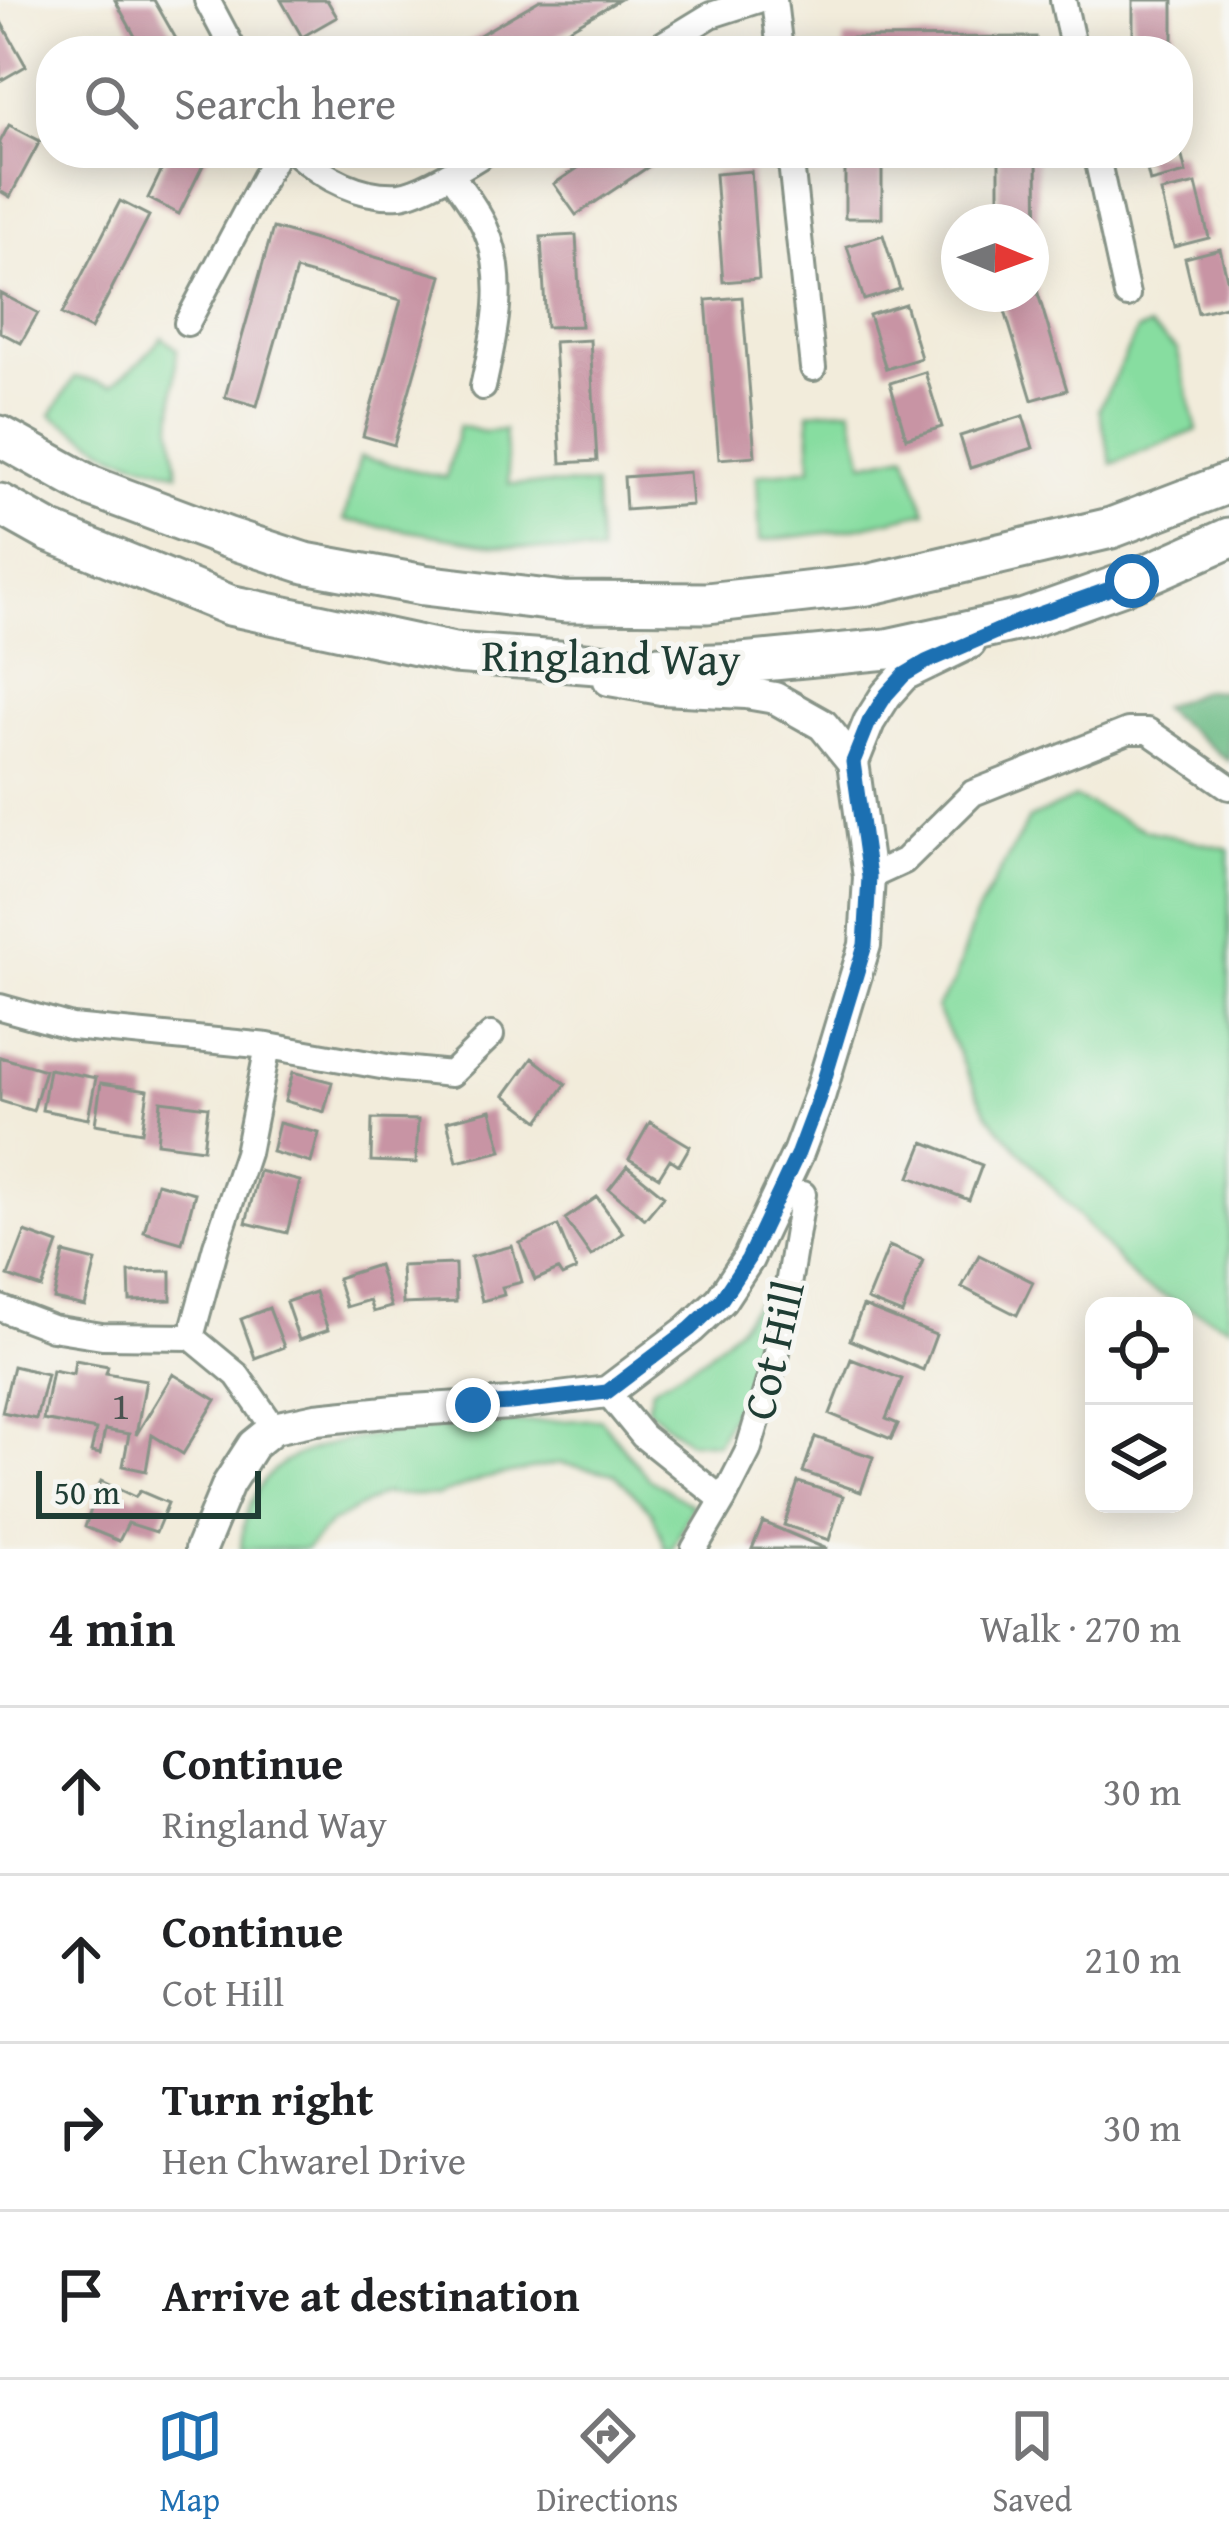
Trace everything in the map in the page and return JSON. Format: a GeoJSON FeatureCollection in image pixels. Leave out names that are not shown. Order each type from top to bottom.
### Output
{"type":"FeatureCollection","features":[{"type":"Feature","properties":{"kind":"main road","name":"Ringland Way"},"geometry":{"type":"LineString","coordinates":[[0,436],[90,486],[305,563],[424,585],[565,602],[707,603],[867,585],[1111,528],[1229,483]]}},
{"type":"Feature","properties":{"kind":"main road","name":"Ringland Way"},"geometry":{"type":"LineString","coordinates":[[0,505],[50,532],[229,604],[454,653],[636,667],[887,649],[1025,619],[1132,581],[1229,538]]}},
{"type":"Feature","properties":{"kind":"street"},"geometry":{"type":"LineString","coordinates":[[207,0],[227,36]]}},
{"type":"Feature","properties":{"kind":"street"},"geometry":{"type":"LineString","coordinates":[[677,36],[711,15],[758,0]]}},
{"type":"Feature","properties":{"kind":"street"},"geometry":{"type":"LineString","coordinates":[[774,0],[778,36]]}},
{"type":"Feature","properties":{"kind":"street"},"geometry":{"type":"LineString","coordinates":[[1063,0],[1071,36]]}},
{"type":"Feature","properties":{"kind":"street"},"geometry":{"type":"LineString","coordinates":[[187,323],[270,168]]}},
{"type":"Feature","properties":{"kind":"street"},"geometry":{"type":"LineString","coordinates":[[313,168],[359,190],[402,195],[461,168]]}},
{"type":"Feature","properties":{"kind":"street"},"geometry":{"type":"LineString","coordinates":[[792,168],[813,368]]}},
{"type":"Feature","properties":{"kind":"street"},"geometry":{"type":"LineString","coordinates":[[1099,168],[1127,295]]}},
{"type":"Feature","properties":{"kind":"street"},"geometry":{"type":"LineString","coordinates":[[451,174],[487,230],[498,279],[496,329],[483,387]]}},
{"type":"Feature","properties":{"kind":"street"},"geometry":{"type":"LineString","coordinates":[[454,653],[661,689],[775,698],[823,725],[853,762],[869,722],[904,675],[1025,619]]}},
{"type":"Feature","properties":{"kind":"street"},"geometry":{"type":"LineString","coordinates":[[869,877],[904,861],[973,793],[1128,731],[1148,731],[1229,788]]}},
{"type":"Feature","properties":{"kind":"street","name":"Cot Hill"},"geometry":{"type":"LineString","coordinates":[[607,1392],[721,1300],[772,1210],[814,1110],[865,945],[869,877],[853,762]]}},
{"type":"Feature","properties":{"kind":"street"},"geometry":{"type":"LineString","coordinates":[[0,1007],[71,1027],[268,1046],[451,1074],[491,1035]]}},
{"type":"Feature","properties":{"kind":"street"},"geometry":{"type":"LineString","coordinates":[[191,1337],[247,1153],[268,1046]]}},
{"type":"Feature","properties":{"kind":"street","name":"Cot Hill"},"geometry":{"type":"LineString","coordinates":[[694,1549],[748,1451],[772,1376],[802,1194]]}},
{"type":"Feature","properties":{"kind":"street"},"geometry":{"type":"LineString","coordinates":[[0,1308],[52,1328],[102,1336],[191,1337],[237,1375],[274,1428]]}},
{"type":"Feature","properties":{"kind":"street"},"geometry":{"type":"LineString","coordinates":[[202,1549],[228,1484],[253,1444],[274,1428],[356,1415],[607,1392],[643,1436],[723,1500]]}},
{"type":"Feature","properties":{"kind":"green space"},"geometry":{"type":"Polygon","coordinates":[[[1149,327],[1177,349],[1197,430],[1112,464],[1099,409],[1137,331],[1149,327]]]}},
{"type":"Feature","properties":{"kind":"green space"},"geometry":{"type":"Polygon","coordinates":[[[162,337],[177,349],[172,426],[178,473],[116,455],[51,415],[75,377],[112,385],[162,337]]]}},
{"type":"Feature","properties":{"kind":"green space"},"geometry":{"type":"Polygon","coordinates":[[[851,408],[864,463],[906,454],[926,512],[841,531],[760,541],[757,475],[811,468],[809,412],[851,408]]]}},
{"type":"Feature","properties":{"kind":"green space"},"geometry":{"type":"Polygon","coordinates":[[[459,426],[484,432],[504,430],[509,484],[594,485],[600,554],[493,545],[344,520],[360,457],[446,478],[459,426]]]}},
{"type":"Feature","properties":{"kind":"green space"},"geometry":{"type":"Polygon","coordinates":[[[1204,690],[1229,692],[1229,761],[1160,708],[1204,690]]]}},
{"type":"Feature","properties":{"kind":"green space"},"geometry":{"type":"Polygon","coordinates":[[[1075,798],[1145,830],[1229,849],[1229,1326],[1193,1309],[1193,1297],[1166,1297],[1140,1285],[988,1115],[936,1008],[954,982],[974,919],[1029,819],[1075,798]]]}},
{"type":"Feature","properties":{"kind":"green space"},"geometry":{"type":"Polygon","coordinates":[[[765,1291],[746,1386],[717,1443],[687,1441],[647,1408],[652,1388],[705,1357],[739,1326],[765,1291]]]}},
{"type":"Feature","properties":{"kind":"green space"},"geometry":{"type":"Polygon","coordinates":[[[600,1419],[648,1478],[692,1505],[673,1549],[666,1549],[652,1512],[615,1474],[559,1463],[483,1479],[437,1496],[383,1494],[331,1523],[306,1549],[241,1549],[257,1490],[271,1473],[296,1456],[333,1444],[426,1429],[600,1419]]]}},
{"type":"Feature","properties":{"kind":"building"},"geometry":{"type":"Polygon","coordinates":[[[115,0],[154,0],[174,36],[135,36],[115,0]]]}},
{"type":"Feature","properties":{"kind":"building"},"geometry":{"type":"Polygon","coordinates":[[[281,0],[327,0],[337,17],[301,36],[281,0]]]}},
{"type":"Feature","properties":{"kind":"building"},"geometry":{"type":"Polygon","coordinates":[[[540,0],[619,0],[557,36],[478,36],[540,0]]]}},
{"type":"Feature","properties":{"kind":"building"},"geometry":{"type":"Polygon","coordinates":[[[1133,0],[1173,0],[1173,36],[1133,36],[1133,0]]]}},
{"type":"Feature","properties":{"kind":"building"},"geometry":{"type":"Polygon","coordinates":[[[0,20],[26,66],[0,81],[0,20]]]}},
{"type":"Feature","properties":{"kind":"building"},"geometry":{"type":"Polygon","coordinates":[[[9,125],[36,139],[36,148],[10,197],[0,191],[0,142],[9,125]]]}},
{"type":"Feature","properties":{"kind":"building"},"geometry":{"type":"Polygon","coordinates":[[[163,168],[202,168],[179,214],[148,198],[163,168]]]}},
{"type":"Feature","properties":{"kind":"building"},"geometry":{"type":"Polygon","coordinates":[[[578,168],[646,168],[576,215],[554,184],[578,168]]]}},
{"type":"Feature","properties":{"kind":"building"},"geometry":{"type":"Polygon","coordinates":[[[845,168],[882,168],[882,218],[845,218],[845,168]]]}},
{"type":"Feature","properties":{"kind":"building"},"geometry":{"type":"Polygon","coordinates":[[[999,168],[1037,168],[1037,204],[999,204],[999,168]]]}},
{"type":"Feature","properties":{"kind":"building"},"geometry":{"type":"Polygon","coordinates":[[[1147,168],[1185,168],[1186,173],[1150,182],[1147,168]]]}},
{"type":"Feature","properties":{"kind":"building"},"geometry":{"type":"Polygon","coordinates":[[[751,171],[759,279],[723,282],[715,174],[751,171]]]}},
{"type":"Feature","properties":{"kind":"building"},"geometry":{"type":"Polygon","coordinates":[[[1196,184],[1209,238],[1174,247],[1161,192],[1196,184]]]}},
{"type":"Feature","properties":{"kind":"building"},"geometry":{"type":"Polygon","coordinates":[[[120,201],[149,216],[91,329],[62,314],[120,201]]]}},
{"type":"Feature","properties":{"kind":"building"},"geometry":{"type":"Polygon","coordinates":[[[273,228],[442,276],[394,445],[363,436],[401,300],[296,270],[257,406],[225,397],[273,228]]]}},
{"type":"Feature","properties":{"kind":"building"},"geometry":{"type":"Polygon","coordinates":[[[576,235],[581,326],[546,327],[541,237],[576,235]]]}},
{"type":"Feature","properties":{"kind":"building"},"geometry":{"type":"Polygon","coordinates":[[[883,235],[900,289],[864,300],[847,246],[883,235]]]}},
{"type":"Feature","properties":{"kind":"building"},"geometry":{"type":"Polygon","coordinates":[[[1220,249],[1229,305],[1198,313],[1185,258],[1220,249]]]}},
{"type":"Feature","properties":{"kind":"building"},"geometry":{"type":"Polygon","coordinates":[[[0,293],[38,313],[21,343],[0,332],[0,293]]]}},
{"type":"Feature","properties":{"kind":"building"},"geometry":{"type":"Polygon","coordinates":[[[742,297],[755,456],[719,459],[706,300],[742,297]]]}},
{"type":"Feature","properties":{"kind":"building"},"geometry":{"type":"Polygon","coordinates":[[[905,304],[921,358],[886,369],[869,315],[905,304]]]}},
{"type":"Feature","properties":{"kind":"building"},"geometry":{"type":"Polygon","coordinates":[[[1005,312],[1044,312],[1067,390],[1032,400],[1005,312]]]}},
{"type":"Feature","properties":{"kind":"building"},"geometry":{"type":"Polygon","coordinates":[[[590,340],[597,461],[561,463],[554,342],[590,340]]]}},
{"type":"Feature","properties":{"kind":"building"},"geometry":{"type":"Polygon","coordinates":[[[925,372],[942,427],[906,438],[890,383],[925,372]]]}},
{"type":"Feature","properties":{"kind":"building"},"geometry":{"type":"Polygon","coordinates":[[[1023,416],[1033,448],[970,468],[960,436],[1023,416]]]}},
{"type":"Feature","properties":{"kind":"building"},"geometry":{"type":"Polygon","coordinates":[[[689,472],[692,505],[626,510],[624,477],[689,472]]]}},
{"type":"Feature","properties":{"kind":"building"},"geometry":{"type":"Polygon","coordinates":[[[0,1057],[45,1070],[33,1111],[0,1101],[0,1057]]]}},
{"type":"Feature","properties":{"kind":"building"},"geometry":{"type":"Polygon","coordinates":[[[532,1058],[566,1084],[539,1121],[505,1095],[532,1058]]]}},
{"type":"Feature","properties":{"kind":"building"},"geometry":{"type":"Polygon","coordinates":[[[49,1069],[96,1078],[88,1119],[42,1110],[49,1069]]]}},
{"type":"Feature","properties":{"kind":"building"},"geometry":{"type":"Polygon","coordinates":[[[293,1072],[332,1082],[324,1112],[285,1101],[293,1072]]]}},
{"type":"Feature","properties":{"kind":"building"},"geometry":{"type":"Polygon","coordinates":[[[101,1083],[148,1090],[142,1132],[95,1124],[101,1083]]]}},
{"type":"Feature","properties":{"kind":"building"},"geometry":{"type":"Polygon","coordinates":[[[161,1101],[208,1107],[203,1149],[157,1143],[161,1101]]]}},
{"type":"Feature","properties":{"kind":"building"},"geometry":{"type":"Polygon","coordinates":[[[491,1110],[502,1151],[457,1162],[447,1121],[491,1110]]]}},
{"type":"Feature","properties":{"kind":"building"},"geometry":{"type":"Polygon","coordinates":[[[372,1119],[418,1120],[416,1163],[371,1161],[372,1119]]]}},
{"type":"Feature","properties":{"kind":"building"},"geometry":{"type":"Polygon","coordinates":[[[650,1122],[690,1146],[679,1165],[670,1159],[659,1177],[629,1159],[650,1122]]]}},
{"type":"Feature","properties":{"kind":"building"},"geometry":{"type":"Polygon","coordinates":[[[279,1123],[319,1133],[311,1163],[272,1152],[279,1123]]]}},
{"type":"Feature","properties":{"kind":"building"},"geometry":{"type":"Polygon","coordinates":[[[924,1142],[982,1165],[969,1200],[910,1177],[924,1142]]]}},
{"type":"Feature","properties":{"kind":"building"},"geometry":{"type":"Polygon","coordinates":[[[627,1166],[664,1196],[645,1219],[609,1189],[627,1166]]]}},
{"type":"Feature","properties":{"kind":"building"},"geometry":{"type":"Polygon","coordinates":[[[259,1171],[300,1181],[287,1233],[246,1223],[259,1171]]]}},
{"type":"Feature","properties":{"kind":"building"},"geometry":{"type":"Polygon","coordinates":[[[157,1183],[195,1193],[182,1243],[144,1232],[157,1183]]]}},
{"type":"Feature","properties":{"kind":"building"},"geometry":{"type":"Polygon","coordinates":[[[597,1197],[623,1233],[591,1256],[565,1219],[597,1197]]]}},
{"type":"Feature","properties":{"kind":"building"},"geometry":{"type":"Polygon","coordinates":[[[558,1226],[576,1270],[562,1276],[558,1270],[535,1280],[520,1243],[558,1226]]]}},
{"type":"Feature","properties":{"kind":"building"},"geometry":{"type":"Polygon","coordinates":[[[25,1232],[58,1244],[42,1288],[8,1276],[25,1232]]]}},
{"type":"Feature","properties":{"kind":"building"},"geometry":{"type":"Polygon","coordinates":[[[512,1246],[522,1282],[502,1287],[504,1295],[482,1301],[471,1257],[512,1246]]]}},
{"type":"Feature","properties":{"kind":"building"},"geometry":{"type":"Polygon","coordinates":[[[889,1246],[923,1260],[902,1314],[867,1300],[889,1246]]]}},
{"type":"Feature","properties":{"kind":"building"},"geometry":{"type":"Polygon","coordinates":[[[64,1253],[96,1261],[85,1306],[54,1299],[64,1253]]]}},
{"type":"Feature","properties":{"kind":"building"},"geometry":{"type":"Polygon","coordinates":[[[979,1255],[1033,1282],[1017,1315],[962,1287],[979,1255]]]}},
{"type":"Feature","properties":{"kind":"building"},"geometry":{"type":"Polygon","coordinates":[[[455,1264],[456,1302],[403,1304],[401,1266],[455,1264]]]}},
{"type":"Feature","properties":{"kind":"building"},"geometry":{"type":"Polygon","coordinates":[[[378,1265],[391,1307],[373,1312],[369,1300],[346,1307],[337,1278],[378,1265]]]}},
{"type":"Feature","properties":{"kind":"building"},"geometry":{"type":"Polygon","coordinates":[[[171,1271],[171,1300],[130,1301],[129,1272],[171,1271]]]}},
{"type":"Feature","properties":{"kind":"building"},"geometry":{"type":"Polygon","coordinates":[[[315,1292],[328,1330],[299,1340],[286,1302],[315,1292]]]}},
{"type":"Feature","properties":{"kind":"building"},"geometry":{"type":"Polygon","coordinates":[[[863,1306],[936,1335],[923,1370],[850,1340],[863,1306]]]}},
{"type":"Feature","properties":{"kind":"building"},"geometry":{"type":"Polygon","coordinates":[[[269,1308],[284,1347],[255,1358],[241,1319],[269,1308]]]}},
{"type":"Feature","properties":{"kind":"building"},"geometry":{"type":"Polygon","coordinates":[[[851,1359],[902,1379],[886,1419],[898,1424],[891,1439],[830,1414],[851,1359]]]}},
{"type":"Feature","properties":{"kind":"building"},"geometry":{"type":"Polygon","coordinates":[[[75,1360],[108,1366],[106,1373],[146,1380],[136,1435],[173,1374],[216,1400],[183,1454],[152,1435],[146,1471],[123,1466],[129,1434],[105,1430],[100,1454],[91,1452],[96,1430],[43,1420],[52,1370],[73,1374],[75,1360]]]}},
{"type":"Feature","properties":{"kind":"building"},"geometry":{"type":"Polygon","coordinates":[[[13,1366],[47,1374],[36,1419],[2,1412],[13,1366]]]}},
{"type":"Feature","properties":{"kind":"building"},"geometry":{"type":"Polygon","coordinates":[[[815,1437],[873,1457],[861,1492],[803,1472],[815,1437]]]}},
{"type":"Feature","properties":{"kind":"building"},"geometry":{"type":"Polygon","coordinates":[[[101,1481],[135,1497],[140,1491],[168,1503],[156,1532],[128,1523],[119,1541],[85,1527],[101,1481]]]}},
{"type":"Feature","properties":{"kind":"building"},"geometry":{"type":"Polygon","coordinates":[[[798,1482],[843,1496],[829,1540],[784,1525],[798,1482]]]}},
{"type":"Feature","properties":{"kind":"building"},"geometry":{"type":"Polygon","coordinates":[[[763,1522],[827,1549],[752,1549],[763,1522]]]}},
{"type":"Feature","properties":{"kind":"route"},"geometry":{"type":"LineString","coordinates":[[473,1405],[607,1392],[721,1300],[748,1259],[798,1153],[865,945],[869,877],[853,762],[869,722],[904,675],[926,662],[1025,619],[1132,581]]}}]}
